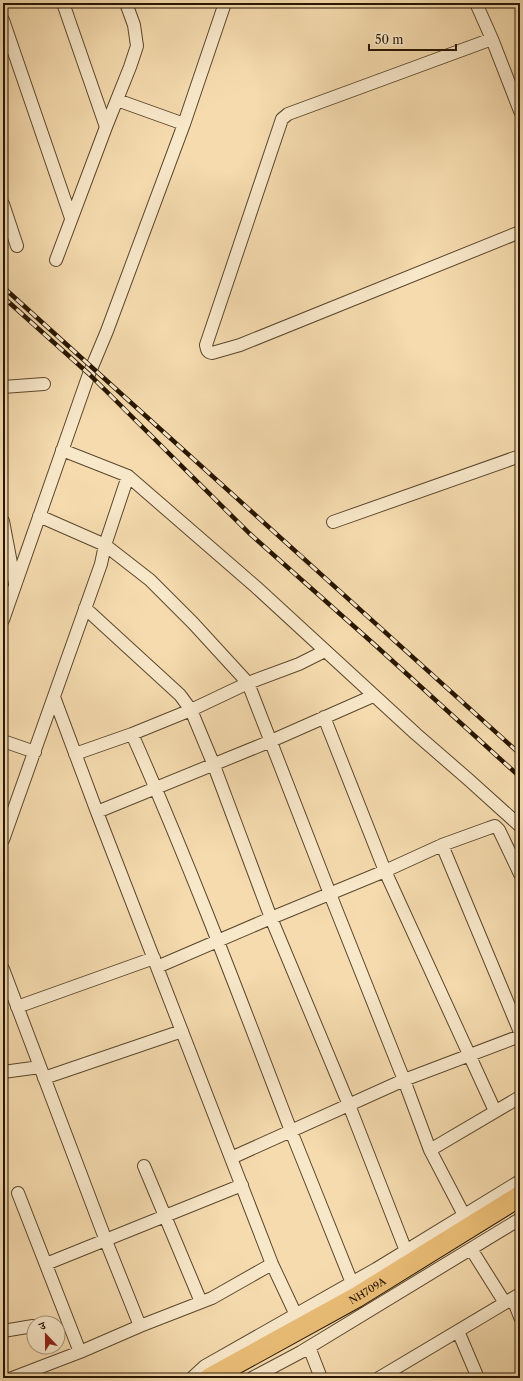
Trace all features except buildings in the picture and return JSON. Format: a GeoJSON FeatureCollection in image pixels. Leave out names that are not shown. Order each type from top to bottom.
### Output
{"type":"FeatureCollection","features":[{"type":"Feature","properties":{"kind":"highway","name":"NH709A"},"geometry":{"type":"LineString","coordinates":[[210,1378],[357,1297],[520,1196]]}},
{"type":"Feature","properties":{"kind":"street"},"geometry":{"type":"LineString","coordinates":[[63,3],[106,127]]}},
{"type":"Feature","properties":{"kind":"street"},"geometry":{"type":"LineString","coordinates":[[56,260],[137,46],[134,25],[126,3]]}},
{"type":"Feature","properties":{"kind":"street"},"geometry":{"type":"LineString","coordinates":[[12,565],[39,516],[89,374],[110,323],[184,124],[225,3]]}},
{"type":"Feature","properties":{"kind":"street"},"geometry":{"type":"LineString","coordinates":[[476,3],[492,39],[520,111]]}},
{"type":"Feature","properties":{"kind":"street"},"geometry":{"type":"LineString","coordinates":[[3,20],[71,218]]}},
{"type":"Feature","properties":{"kind":"street"},"geometry":{"type":"LineString","coordinates":[[492,39],[288,114],[282,119],[206,345],[207,350],[209,353],[212,353],[240,345],[520,232]]}},
{"type":"Feature","properties":{"kind":"street"},"geometry":{"type":"LineString","coordinates":[[117,100],[184,124]]}},
{"type":"Feature","properties":{"kind":"street"},"geometry":{"type":"LineString","coordinates":[[3,204],[17,246]]}},
{"type":"Feature","properties":{"kind":"street"},"geometry":{"type":"LineString","coordinates":[[3,387],[44,384]]}},
{"type":"Feature","properties":{"kind":"street"},"geometry":{"type":"LineString","coordinates":[[62,450],[128,476],[256,587],[373,696],[520,826]]}},
{"type":"Feature","properties":{"kind":"street"},"geometry":{"type":"LineString","coordinates":[[333,522],[520,456]]}},
{"type":"Feature","properties":{"kind":"street"},"geometry":{"type":"LineString","coordinates":[[3,840],[101,564],[105,545],[128,476]]}},
{"type":"Feature","properties":{"kind":"street"},"geometry":{"type":"LineString","coordinates":[[39,516],[105,545],[150,580],[193,623],[248,683],[430,1150],[464,1215]]}},
{"type":"Feature","properties":{"kind":"street"},"geometry":{"type":"LineString","coordinates":[[3,521],[15,584],[3,620]]}},
{"type":"Feature","properties":{"kind":"street"},"geometry":{"type":"LineString","coordinates":[[85,608],[180,695],[192,710],[271,918],[350,1105],[406,1251]]}},
{"type":"Feature","properties":{"kind":"street"},"geometry":{"type":"LineString","coordinates":[[75,754],[132,734],[192,710],[248,683],[298,664],[325,651]]}},
{"type":"Feature","properties":{"kind":"street"},"geometry":{"type":"LineString","coordinates":[[97,812],[213,763],[271,741],[373,696]]}},
{"type":"Feature","properties":{"kind":"street"},"geometry":{"type":"LineString","coordinates":[[54,697],[272,1264],[296,1315]]}},
{"type":"Feature","properties":{"kind":"street"},"geometry":{"type":"LineString","coordinates":[[324,717],[385,871],[495,1111]]}},
{"type":"Feature","properties":{"kind":"street"},"geometry":{"type":"LineString","coordinates":[[132,734],[156,788],[218,941],[291,1132],[352,1283]]}},
{"type":"Feature","properties":{"kind":"street"},"geometry":{"type":"LineString","coordinates":[[3,741],[34,752]]}},
{"type":"Feature","properties":{"kind":"street"},"geometry":{"type":"LineString","coordinates":[[17,1007],[218,941],[385,871],[442,845],[495,826],[499,830],[520,874]]}},
{"type":"Feature","properties":{"kind":"street"},"geometry":{"type":"LineString","coordinates":[[442,845],[520,1032]]}},
{"type":"Feature","properties":{"kind":"street"},"geometry":{"type":"LineString","coordinates":[[3,969],[140,1326]]}},
{"type":"Feature","properties":{"kind":"street"},"geometry":{"type":"LineString","coordinates":[[3,1072],[42,1073],[182,1030]]}},
{"type":"Feature","properties":{"kind":"street"},"geometry":{"type":"LineString","coordinates":[[231,1158],[404,1080],[520,1036]]}},
{"type":"Feature","properties":{"kind":"street"},"geometry":{"type":"LineString","coordinates":[[430,1150],[520,1097]]}},
{"type":"Feature","properties":{"kind":"street"},"geometry":{"type":"LineString","coordinates":[[144,1166],[201,1302]]}},
{"type":"Feature","properties":{"kind":"street"},"geometry":{"type":"LineString","coordinates":[[192,1378],[205,1366],[352,1283],[520,1181]]}},
{"type":"Feature","properties":{"kind":"street"},"geometry":{"type":"LineString","coordinates":[[46,1264],[242,1185]]}},
{"type":"Feature","properties":{"kind":"street"},"geometry":{"type":"LineString","coordinates":[[18,1193],[80,1352]]}},
{"type":"Feature","properties":{"kind":"street"},"geometry":{"type":"LineString","coordinates":[[252,1378],[309,1347],[520,1219]]}},
{"type":"Feature","properties":{"kind":"street"},"geometry":{"type":"LineString","coordinates":[[471,1249],[513,1299],[520,1316]]}},
{"type":"Feature","properties":{"kind":"street"},"geometry":{"type":"LineString","coordinates":[[12,1378],[212,1298],[272,1264]]}},
{"type":"Feature","properties":{"kind":"street"},"geometry":{"type":"LineString","coordinates":[[379,1378],[513,1299]]}},
{"type":"Feature","properties":{"kind":"street"},"geometry":{"type":"LineString","coordinates":[[3,1331],[26,1327]]}},
{"type":"Feature","properties":{"kind":"street"},"geometry":{"type":"LineString","coordinates":[[458,1331],[478,1378]]}},
{"type":"Feature","properties":{"kind":"street"},"geometry":{"type":"LineString","coordinates":[[309,1347],[321,1378]]}},
{"type":"Feature","properties":{"kind":"railway"},"geometry":{"type":"LineString","coordinates":[[3,287],[520,754]]}},
{"type":"Feature","properties":{"kind":"railway"},"geometry":{"type":"LineString","coordinates":[[3,297],[89,374],[249,533],[520,777]]}}]}
